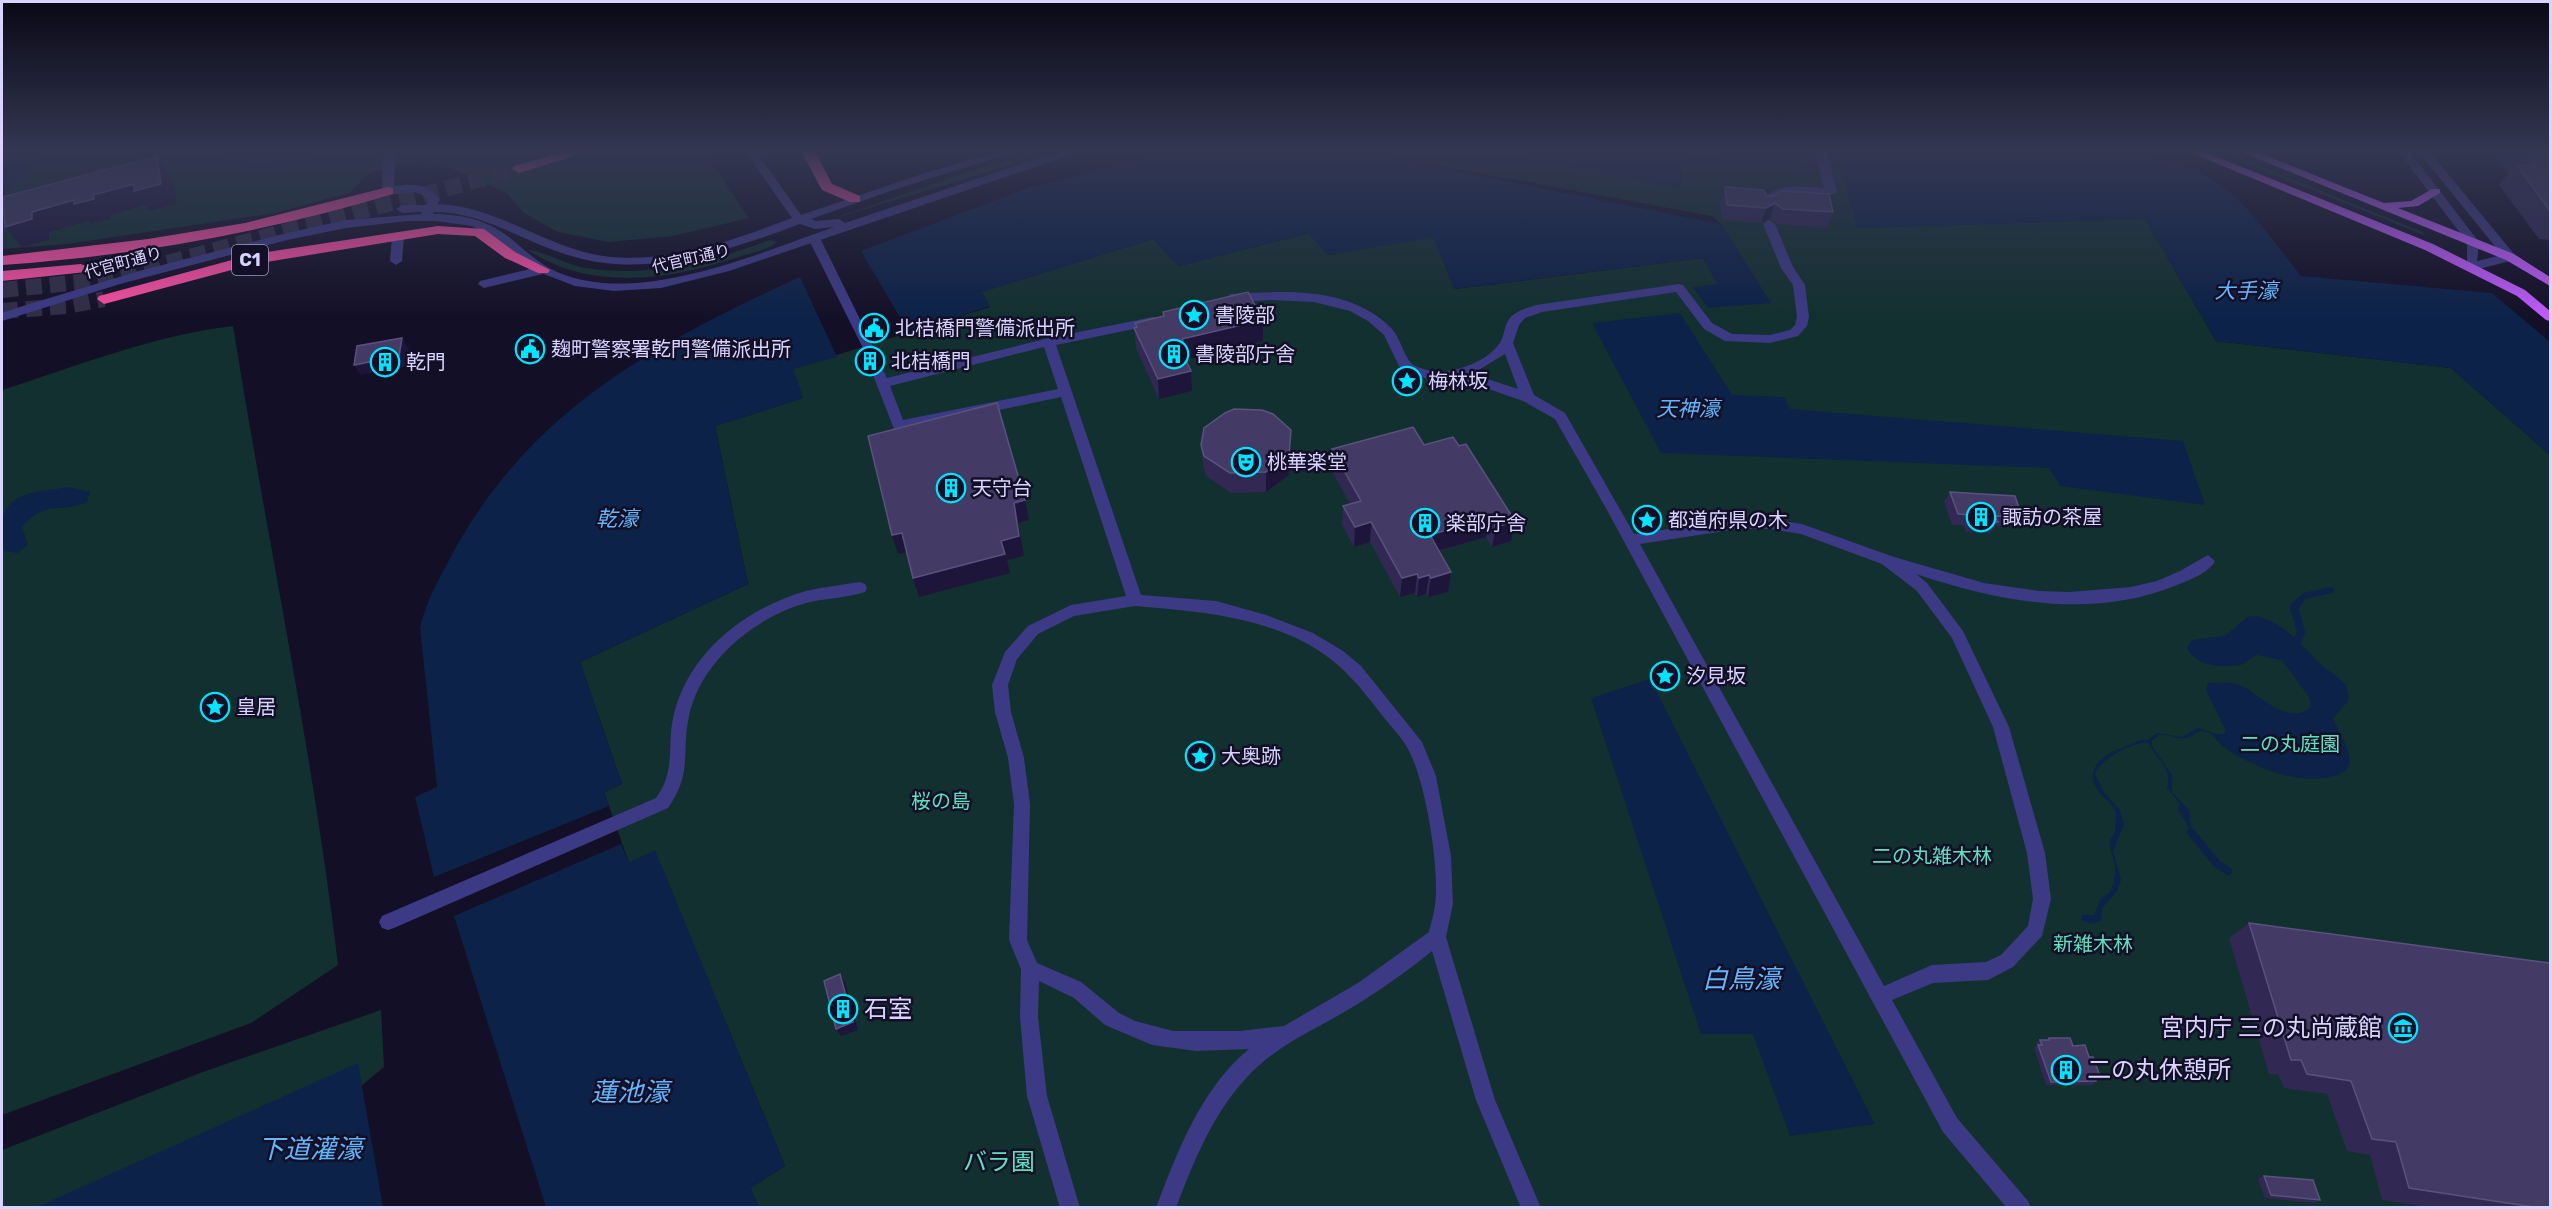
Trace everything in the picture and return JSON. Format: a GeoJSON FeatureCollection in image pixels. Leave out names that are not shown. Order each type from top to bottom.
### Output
{"type":"FeatureCollection","features":[{"type":"Feature","properties":{"kind":"highway"},"geometry":{"type":"LineString","coordinates":[[2,261],[118,248],[256,226],[326,207]]}},
{"type":"Feature","properties":{"kind":"highway"},"geometry":{"type":"LineString","coordinates":[[398,236],[421,219]]}},
{"type":"Feature","properties":{"kind":"highway","name":"C1"},"geometry":{"type":"LineString","coordinates":[[104,299],[254,259],[438,230],[479,232],[510,255],[543,270]]}},
{"type":"Feature","properties":{"kind":"highway"},"geometry":{"type":"LineString","coordinates":[[2,285],[81,269]]}},
{"type":"Feature","properties":{"kind":"main road"},"geometry":{"type":"LineString","coordinates":[[2328,207],[2471,267],[2521,293],[2550,317]]}},
{"type":"Feature","properties":{"kind":"main road"},"geometry":{"type":"LineString","coordinates":[[2386,207],[2510,257],[2550,282]]}},
{"type":"Feature","properties":{"kind":"street"},"geometry":{"type":"LineString","coordinates":[[790,207],[798,219],[815,225],[838,224],[899,207]]}},
{"type":"Feature","properties":{"kind":"street","name":"代官町通り"},"geometry":{"type":"LineString","coordinates":[[2,310],[109,276],[295,225],[376,212],[432,208],[474,212],[557,248],[607,260],[636,260],[685,254],[831,207]]}},
{"type":"Feature","properties":{"kind":"street","name":"代官町通り"},"geometry":{"type":"LineString","coordinates":[[2,317],[80,290],[290,235],[350,224],[421,219],[463,220],[480,224],[502,235],[543,270],[585,283],[612,287],[667,283],[715,273],[904,207]]}},
{"type":"Feature","properties":{"kind":"street"},"geometry":{"type":"LineString","coordinates":[[2448,207],[2473,242],[2471,267],[2510,257],[2469,207]]}},
{"type":"Feature","properties":{"kind":"street"},"geometry":{"type":"LineString","coordinates":[[421,219],[432,208]]}},
{"type":"Feature","properties":{"kind":"street"},"geometry":{"type":"LineString","coordinates":[[1459,375],[1496,355],[1507,343],[1513,323],[1521,315],[1540,308],[1679,288],[1708,326],[1730,338],[1770,339],[1794,333],[1801,326],[1803,317],[1799,285],[1787,268],[1769,224]]}},
{"type":"Feature","properties":{"kind":"street"},"geometry":{"type":"LineString","coordinates":[[396,261],[398,236]]}},
{"type":"Feature","properties":{"kind":"street"},"geometry":{"type":"LineString","coordinates":[[814,238],[873,359],[898,426],[1064,392]]}},
{"type":"Feature","properties":{"kind":"street"},"geometry":{"type":"LineString","coordinates":[[484,284],[543,270]]}},
{"type":"Feature","properties":{"kind":"street"},"geometry":{"type":"LineString","coordinates":[[1219,301],[1280,296],[1334,301],[1355,309],[1378,323],[1390,334],[1409,369],[1421,374],[1459,375],[1528,398],[1560,416],[1950,1125],[2021,1208]]}},
{"type":"Feature","properties":{"kind":"street"},"geometry":{"type":"LineString","coordinates":[[883,383],[1049,342],[1159,320],[1168,315]]}},
{"type":"Feature","properties":{"kind":"street"},"geometry":{"type":"LineString","coordinates":[[1049,342],[1134,600]]}},
{"type":"Feature","properties":{"kind":"street"},"geometry":{"type":"LineString","coordinates":[[1507,343],[1528,398]]}},
{"type":"Feature","properties":{"kind":"street"},"geometry":{"type":"LineString","coordinates":[[1630,540],[1738,524],[1771,524],[1836,540],[1887,560],[2003,592],[2093,597],[2142,592],[2168,584],[2198,569],[2208,561]]}},
{"type":"Feature","properties":{"kind":"street"},"geometry":{"type":"LineString","coordinates":[[1880,996],[1932,974],[1988,971],[2007,961],[2036,930],[2042,899],[2036,853],[2023,803],[2001,728],[1983,684],[1945,615],[1922,587],[1887,560]]}},
{"type":"Feature","properties":{"kind":"street"},"geometry":{"type":"LineString","coordinates":[[388,922],[662,803],[674,788],[681,717],[685,701],[701,669],[717,651],[737,632],[759,618],[797,600],[860,588]]}},
{"type":"Feature","properties":{"kind":"street"},"geometry":{"type":"LineString","coordinates":[[1070,1208],[1037,1096],[1029,1017],[1030,969],[1018,940],[1022,804],[1016,758],[1003,712],[1000,685],[1010,656],[1033,630],[1071,611],[1134,600],[1196,603],[1266,621],[1308,637],[1338,655],[1356,670],[1416,747],[1428,776],[1442,856],[1444,904],[1437,937],[1486,1100],[1531,1208]]}},
{"type":"Feature","properties":{"kind":"street"},"geometry":{"type":"LineString","coordinates":[[1166,1208],[1179,1173],[1205,1120],[1243,1067],[1288,1033],[1349,999],[1437,937]]}},
{"type":"Feature","properties":{"kind":"street"},"geometry":{"type":"LineString","coordinates":[[1030,969],[1079,991],[1112,1019],[1143,1034],[1192,1042],[1242,1042],[1288,1033]]}},
{"type":"Feature","properties":{"kind":"green space"},"geometry":{"type":"Polygon","coordinates":[[[2,207],[296,207],[275,213],[67,244],[2,249],[2,207]]]}},
{"type":"Feature","properties":{"kind":"green space"},"geometry":{"type":"Polygon","coordinates":[[[519,207],[742,207],[749,218],[673,236],[609,242],[558,232],[524,213],[519,207]]]}},
{"type":"Feature","properties":{"kind":"green space"},"geometry":{"type":"Polygon","coordinates":[[[865,207],[871,207],[829,220],[865,207]]]}},
{"type":"Feature","properties":{"kind":"green space"},"geometry":{"type":"Polygon","coordinates":[[[1666,207],[1852,207],[1858,228],[2145,219],[2216,341],[2451,368],[2550,455],[2550,1207],[759,1207],[750,1188],[785,1166],[655,851],[629,863],[604,792],[622,784],[580,662],[748,584],[715,426],[803,398],[792,369],[990,307],[981,292],[1153,239],[1179,266],[1309,233],[1328,255],[1433,236],[1455,289],[1703,258],[1718,284],[1770,303],[1721,224],[1712,216],[1666,207]]]}},
{"type":"Feature","properties":{"kind":"green space"},"geometry":{"type":"Polygon","coordinates":[[[2355,207],[2362,207],[2425,233],[2424,235],[2355,207]]]}},
{"type":"Feature","properties":{"kind":"green space"},"geometry":{"type":"Polygon","coordinates":[[[770,240],[777,242],[764,249],[712,265],[686,272],[632,278],[604,277],[578,272],[552,263],[528,250],[585,268],[633,271],[702,261],[770,240]]]}},
{"type":"Feature","properties":{"kind":"green space"},"geometry":{"type":"Polygon","coordinates":[[[233,326],[303,725],[338,965],[251,1023],[2,1115],[2,390],[145,344],[203,330],[233,326]]]}},
{"type":"Feature","properties":{"kind":"green space"},"geometry":{"type":"Polygon","coordinates":[[[381,1010],[384,1067],[348,1097],[134,1207],[2,1208],[2,1150],[200,1073],[381,1010]]]}},
{"type":"Feature","properties":{"kind":"water"},"geometry":{"type":"Polygon","coordinates":[[[976,207],[1637,207],[1721,224],[1771,303],[1708,308],[1693,287],[1718,284],[1703,258],[1454,289],[1433,237],[1328,255],[1308,233],[1179,266],[1153,239],[982,292],[990,306],[909,333],[861,251],[976,207]]]}},
{"type":"Feature","properties":{"kind":"water","name":"大手濠"},"geometry":{"type":"Polygon","coordinates":[[[1852,207],[2245,207],[2301,276],[2492,293],[2550,342],[2550,455],[2451,368],[2216,341],[2145,219],[1857,228],[1852,207]]]}},
{"type":"Feature","properties":{"kind":"water","name":"乾濠"},"geometry":{"type":"Polygon","coordinates":[[[800,277],[837,357],[793,369],[803,398],[715,426],[748,584],[580,662],[622,784],[604,792],[609,806],[434,877],[415,797],[437,787],[420,628],[430,597],[455,549],[487,499],[522,456],[561,418],[604,384],[649,354],[697,327],[800,277]]]}},
{"type":"Feature","properties":{"kind":"water","name":"天神濠"},"geometry":{"type":"Polygon","coordinates":[[[1680,313],[1732,395],[1784,397],[1790,409],[2183,441],[2205,505],[2060,486],[2049,468],[1661,453],[1592,323],[1680,313]]]}},
{"type":"Feature","properties":{"kind":"water"},"geometry":{"type":"Polygon","coordinates":[[[70,487],[90,492],[87,502],[39,513],[22,527],[28,544],[18,553],[5,551],[2,543],[4,515],[16,499],[36,492],[70,487]]]}},
{"type":"Feature","properties":{"kind":"water"},"geometry":{"type":"Polygon","coordinates":[[[2247,617],[2267,619],[2277,624],[2343,682],[2348,701],[2333,719],[2348,753],[2347,768],[2341,774],[2316,779],[2289,776],[2263,768],[2238,756],[2206,732],[2182,738],[2159,735],[2152,741],[2152,746],[2172,775],[2172,792],[2189,810],[2191,832],[2178,809],[2180,804],[2167,788],[2166,769],[2149,743],[2135,745],[2118,752],[2103,763],[2095,774],[2103,791],[2120,810],[2124,825],[2113,851],[2121,880],[2116,893],[2102,908],[2101,921],[2091,924],[2081,920],[2082,915],[2094,915],[2101,899],[2110,892],[2114,883],[2115,866],[2109,843],[2115,832],[2116,813],[2113,806],[2094,784],[2093,771],[2100,760],[2134,743],[2149,740],[2157,733],[2182,737],[2198,728],[2224,734],[2226,731],[2206,690],[2208,683],[2238,684],[2284,712],[2302,712],[2311,707],[2309,697],[2282,660],[2257,655],[2240,665],[2217,666],[2196,659],[2187,648],[2192,640],[2225,636],[2247,617]]]}},
{"type":"Feature","properties":{"kind":"water","name":"白鳥濠"},"geometry":{"type":"Polygon","coordinates":[[[1650,679],[1875,1124],[1790,1136],[1753,1034],[1701,1034],[1591,698],[1650,679]]]}},
{"type":"Feature","properties":{"kind":"water","name":"蓮池濠"},"geometry":{"type":"Polygon","coordinates":[[[621,844],[629,863],[655,850],[785,1166],[750,1188],[759,1207],[546,1207],[454,916],[621,844]]]}},
{"type":"Feature","properties":{"kind":"water","name":"下道灌濠"},"geometry":{"type":"Polygon","coordinates":[[[358,1063],[383,1207],[37,1207],[358,1063]]]}},
{"type":"Feature","properties":{"kind":"building"},"geometry":{"type":"Polygon","coordinates":[[[4,207],[48,207],[32,212],[32,219],[5,227],[4,207]]]}},
{"type":"Feature","properties":{"kind":"building"},"geometry":{"type":"Polygon","coordinates":[[[1781,207],[1832,207],[1833,212],[1781,207]]]}},
{"type":"Feature","properties":{"kind":"building"},"geometry":{"type":"Polygon","coordinates":[[[1248,292],[1263,320],[1182,339],[1183,341],[1178,343],[1191,371],[1158,379],[1134,328],[1137,327],[1135,323],[1164,316],[1163,312],[1248,292]]]}},
{"type":"Feature","properties":{"kind":"building"},"geometry":{"type":"Polygon","coordinates":[[[402,338],[399,356],[354,365],[357,346],[402,338]]]}},
{"type":"Feature","properties":{"kind":"building","name":"天守台"},"geometry":{"type":"Polygon","coordinates":[[[997,403],[1025,500],[1014,503],[1019,536],[1001,541],[1005,554],[913,578],[902,533],[892,535],[868,436],[997,403]]]}},
{"type":"Feature","properties":{"kind":"building"},"geometry":{"type":"Polygon","coordinates":[[[1234,409],[1262,410],[1273,414],[1291,430],[1289,455],[1266,472],[1230,473],[1204,456],[1201,445],[1204,428],[1234,409]]]}},
{"type":"Feature","properties":{"kind":"building","name":"楽部庁舎"},"geometry":{"type":"Polygon","coordinates":[[[1413,427],[1424,445],[1453,437],[1459,446],[1466,444],[1515,521],[1496,527],[1490,517],[1430,535],[1451,572],[1431,578],[1429,575],[1419,578],[1417,574],[1402,578],[1371,522],[1355,527],[1343,506],[1361,501],[1332,449],[1413,427]]]}},
{"type":"Feature","properties":{"kind":"building"},"geometry":{"type":"Polygon","coordinates":[[[1950,492],[2015,496],[2022,517],[1995,516],[1998,522],[1973,522],[1969,515],[1958,514],[1950,492]]]}},
{"type":"Feature","properties":{"kind":"building","name":"宮内庁 三の丸尚蔵館"},"geometry":{"type":"Polygon","coordinates":[[[2249,923],[2550,963],[2550,1208],[2409,1188],[2396,1142],[2372,1139],[2351,1081],[2307,1074],[2301,1060],[2291,1060],[2249,923]]]}},
{"type":"Feature","properties":{"kind":"building","name":"石室"},"geometry":{"type":"Polygon","coordinates":[[[840,974],[853,1022],[836,1029],[824,981],[840,974]]]}},
{"type":"Feature","properties":{"kind":"building","name":"二の丸休憩所"},"geometry":{"type":"Polygon","coordinates":[[[2049,1038],[2070,1038],[2073,1046],[2085,1045],[2089,1057],[2093,1057],[2100,1076],[2094,1076],[2096,1081],[2051,1082],[2038,1045],[2042,1045],[2040,1040],[2049,1040],[2049,1038]]]}},
{"type":"Feature","properties":{"kind":"building"},"geometry":{"type":"Polygon","coordinates":[[[2264,1176],[2313,1180],[2320,1200],[2271,1195],[2264,1176]]]}},
{"type":"Feature","properties":{"kind":"waterway"},"geometry":{"type":"LineString","coordinates":[[2297,603],[2304,596],[2331,590]]}},
{"type":"Feature","properties":{"kind":"waterway"},"geometry":{"type":"LineString","coordinates":[[2298,640],[2301,632],[2294,607],[2299,602]]}},
{"type":"Feature","properties":{"kind":"waterway"},"geometry":{"type":"LineString","coordinates":[[2191,832],[2217,864],[2228,871]]}},
{"type":"Feature","properties":{"kind":"tunnel"},"geometry":{"type":"LineString","coordinates":[[2,290],[80,282],[137,271],[375,207]]}},
{"type":"Feature","properties":{"kind":"tunnel"},"geometry":{"type":"LineString","coordinates":[[2,311],[67,306],[104,299]]}},
{"type":"Feature","properties":{"kind":"place","name":"書陵部"},"geometry":{"type":"Point","coordinates":[1194,315]}},
{"type":"Feature","properties":{"kind":"place","name":"北桔橋門警備派出所"},"geometry":{"type":"Point","coordinates":[874,328]}},
{"type":"Feature","properties":{"kind":"place","name":"麹町警察署乾門警備派出所"},"geometry":{"type":"Point","coordinates":[530,349]}},
{"type":"Feature","properties":{"kind":"place","name":"書陵部庁舎"},"geometry":{"type":"Point","coordinates":[1174,354]}},
{"type":"Feature","properties":{"kind":"place","name":"北桔橋門"},"geometry":{"type":"Point","coordinates":[870,361]}},
{"type":"Feature","properties":{"kind":"place","name":"乾門"},"geometry":{"type":"Point","coordinates":[385,362]}},
{"type":"Feature","properties":{"kind":"place","name":"梅林坂"},"geometry":{"type":"Point","coordinates":[1407,381]}},
{"type":"Feature","properties":{"kind":"place","name":"桃華楽堂"},"geometry":{"type":"Point","coordinates":[1246,462]}},
{"type":"Feature","properties":{"kind":"place","name":"天守台"},"geometry":{"type":"Point","coordinates":[951,488]}},
{"type":"Feature","properties":{"kind":"place","name":"諏訪の茶屋"},"geometry":{"type":"Point","coordinates":[1981,517]}},
{"type":"Feature","properties":{"kind":"place","name":"都道府県の木"},"geometry":{"type":"Point","coordinates":[1647,520]}},
{"type":"Feature","properties":{"kind":"place","name":"楽部庁舎"},"geometry":{"type":"Point","coordinates":[1425,523]}},
{"type":"Feature","properties":{"kind":"place","name":"汐見坂"},"geometry":{"type":"Point","coordinates":[1665,676]}},
{"type":"Feature","properties":{"kind":"place","name":"皇居"},"geometry":{"type":"Point","coordinates":[215,707]}},
{"type":"Feature","properties":{"kind":"place","name":"大奥跡"},"geometry":{"type":"Point","coordinates":[1200,756]}},
{"type":"Feature","properties":{"kind":"place","name":"石室"},"geometry":{"type":"Point","coordinates":[843,1009]}},
{"type":"Feature","properties":{"kind":"place","name":"宮内庁 三の丸尚蔵館"},"geometry":{"type":"Point","coordinates":[2403,1028]}},
{"type":"Feature","properties":{"kind":"place","name":"二の丸休憩所"},"geometry":{"type":"Point","coordinates":[2066,1070]}},
{"type":"Feature","properties":{"kind":"park label","name":"二の丸庭園"},"geometry":{"type":"Point","coordinates":[2290,744]}},
{"type":"Feature","properties":{"kind":"park label","name":"桜の島"},"geometry":{"type":"Point","coordinates":[941,801]}},
{"type":"Feature","properties":{"kind":"park label","name":"二の丸雑木林"},"geometry":{"type":"Point","coordinates":[1932,856]}},
{"type":"Feature","properties":{"kind":"park label","name":"新雑木林"},"geometry":{"type":"Point","coordinates":[2093,944]}},
{"type":"Feature","properties":{"kind":"park label","name":"バラ園"},"geometry":{"type":"Point","coordinates":[999,1162]}}]}
